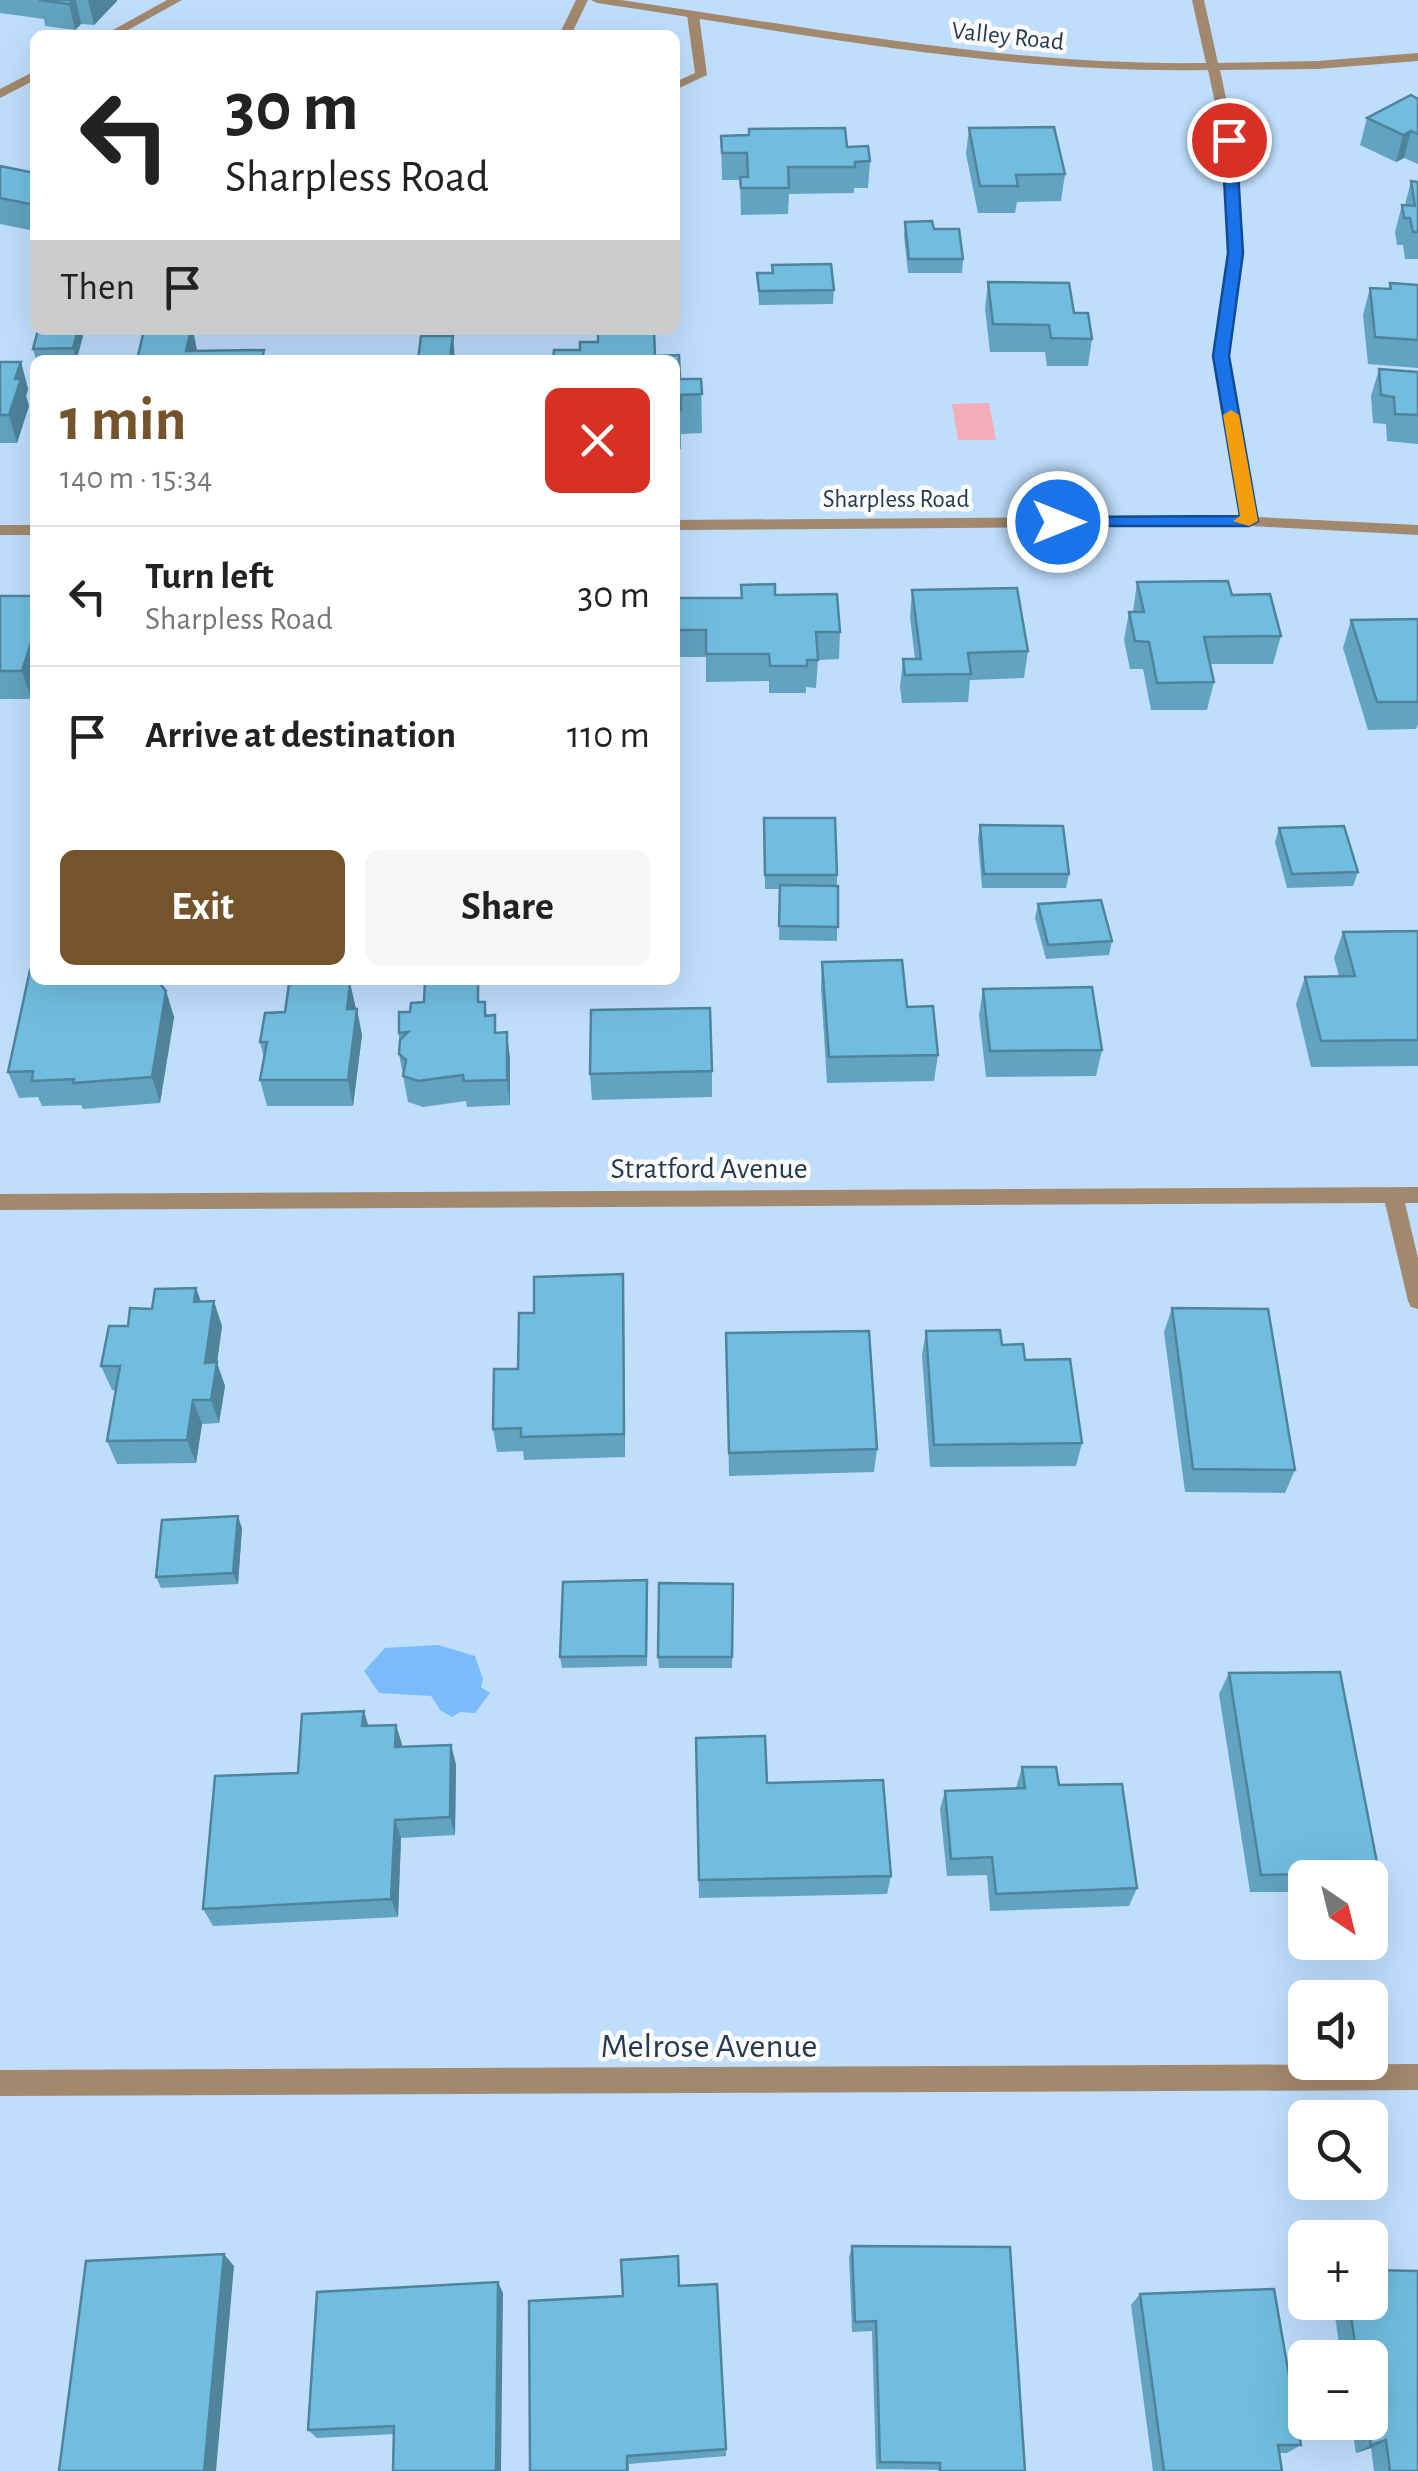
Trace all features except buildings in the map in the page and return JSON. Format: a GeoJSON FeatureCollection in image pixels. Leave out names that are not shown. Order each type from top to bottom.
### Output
{"type":"FeatureCollection","features":[{"type":"Feature","properties":{"kind":"street"},"geometry":{"type":"LineString","coordinates":[[119,30],[176,0]]}},
{"type":"Feature","properties":{"kind":"street"},"geometry":{"type":"LineString","coordinates":[[567,30],[582,0]]}},
{"type":"Feature","properties":{"kind":"street","name":"Valley Road"},"geometry":{"type":"LineString","coordinates":[[597,0],[1000,58],[1128,68],[1317,65],[1418,57]]}},
{"type":"Feature","properties":{"kind":"street"},"geometry":{"type":"LineString","coordinates":[[1198,0],[1229,140],[1236,253],[1221,356],[1249,521]]}},
{"type":"Feature","properties":{"kind":"street"},"geometry":{"type":"LineString","coordinates":[[680,84],[701,74],[693,15]]}},
{"type":"Feature","properties":{"kind":"street"},"geometry":{"type":"LineString","coordinates":[[0,94],[30,78]]}},
{"type":"Feature","properties":{"kind":"street","name":"Sharpless Road"},"geometry":{"type":"LineString","coordinates":[[680,525],[1249,521],[1418,530]]}},
{"type":"Feature","properties":{"kind":"street"},"geometry":{"type":"LineString","coordinates":[[0,530],[30,530]]}},
{"type":"Feature","properties":{"kind":"street","name":"Stratford Avenue"},"geometry":{"type":"LineString","coordinates":[[0,1202],[1418,1194]]}},
{"type":"Feature","properties":{"kind":"street"},"geometry":{"type":"LineString","coordinates":[[1393,1195],[1418,1301]]}},
{"type":"Feature","properties":{"kind":"street","name":"Melrose Avenue"},"geometry":{"type":"LineString","coordinates":[[0,2083],[1418,2076]]}},
{"type":"Feature","properties":{"kind":"shaded area"},"geometry":{"type":"Polygon","coordinates":[[[989,403],[996,440],[958,440],[952,404],[989,403]]]}},
{"type":"Feature","properties":{"kind":"water"},"geometry":{"type":"Polygon","coordinates":[[[438,1645],[475,1656],[483,1679],[481,1687],[490,1693],[475,1713],[460,1712],[452,1717],[441,1711],[431,1696],[379,1693],[364,1671],[385,1648],[438,1645]]]}},
{"type":"Feature","properties":{"kind":"slow traffic"},"geometry":{"type":"LineString","coordinates":[[1231,415],[1249,521],[1241,521]]}},
{"type":"Feature","properties":{"kind":"route"},"geometry":{"type":"LineString","coordinates":[[1058,522],[1249,521],[1221,356],[1236,253],[1229,140]]}}]}
